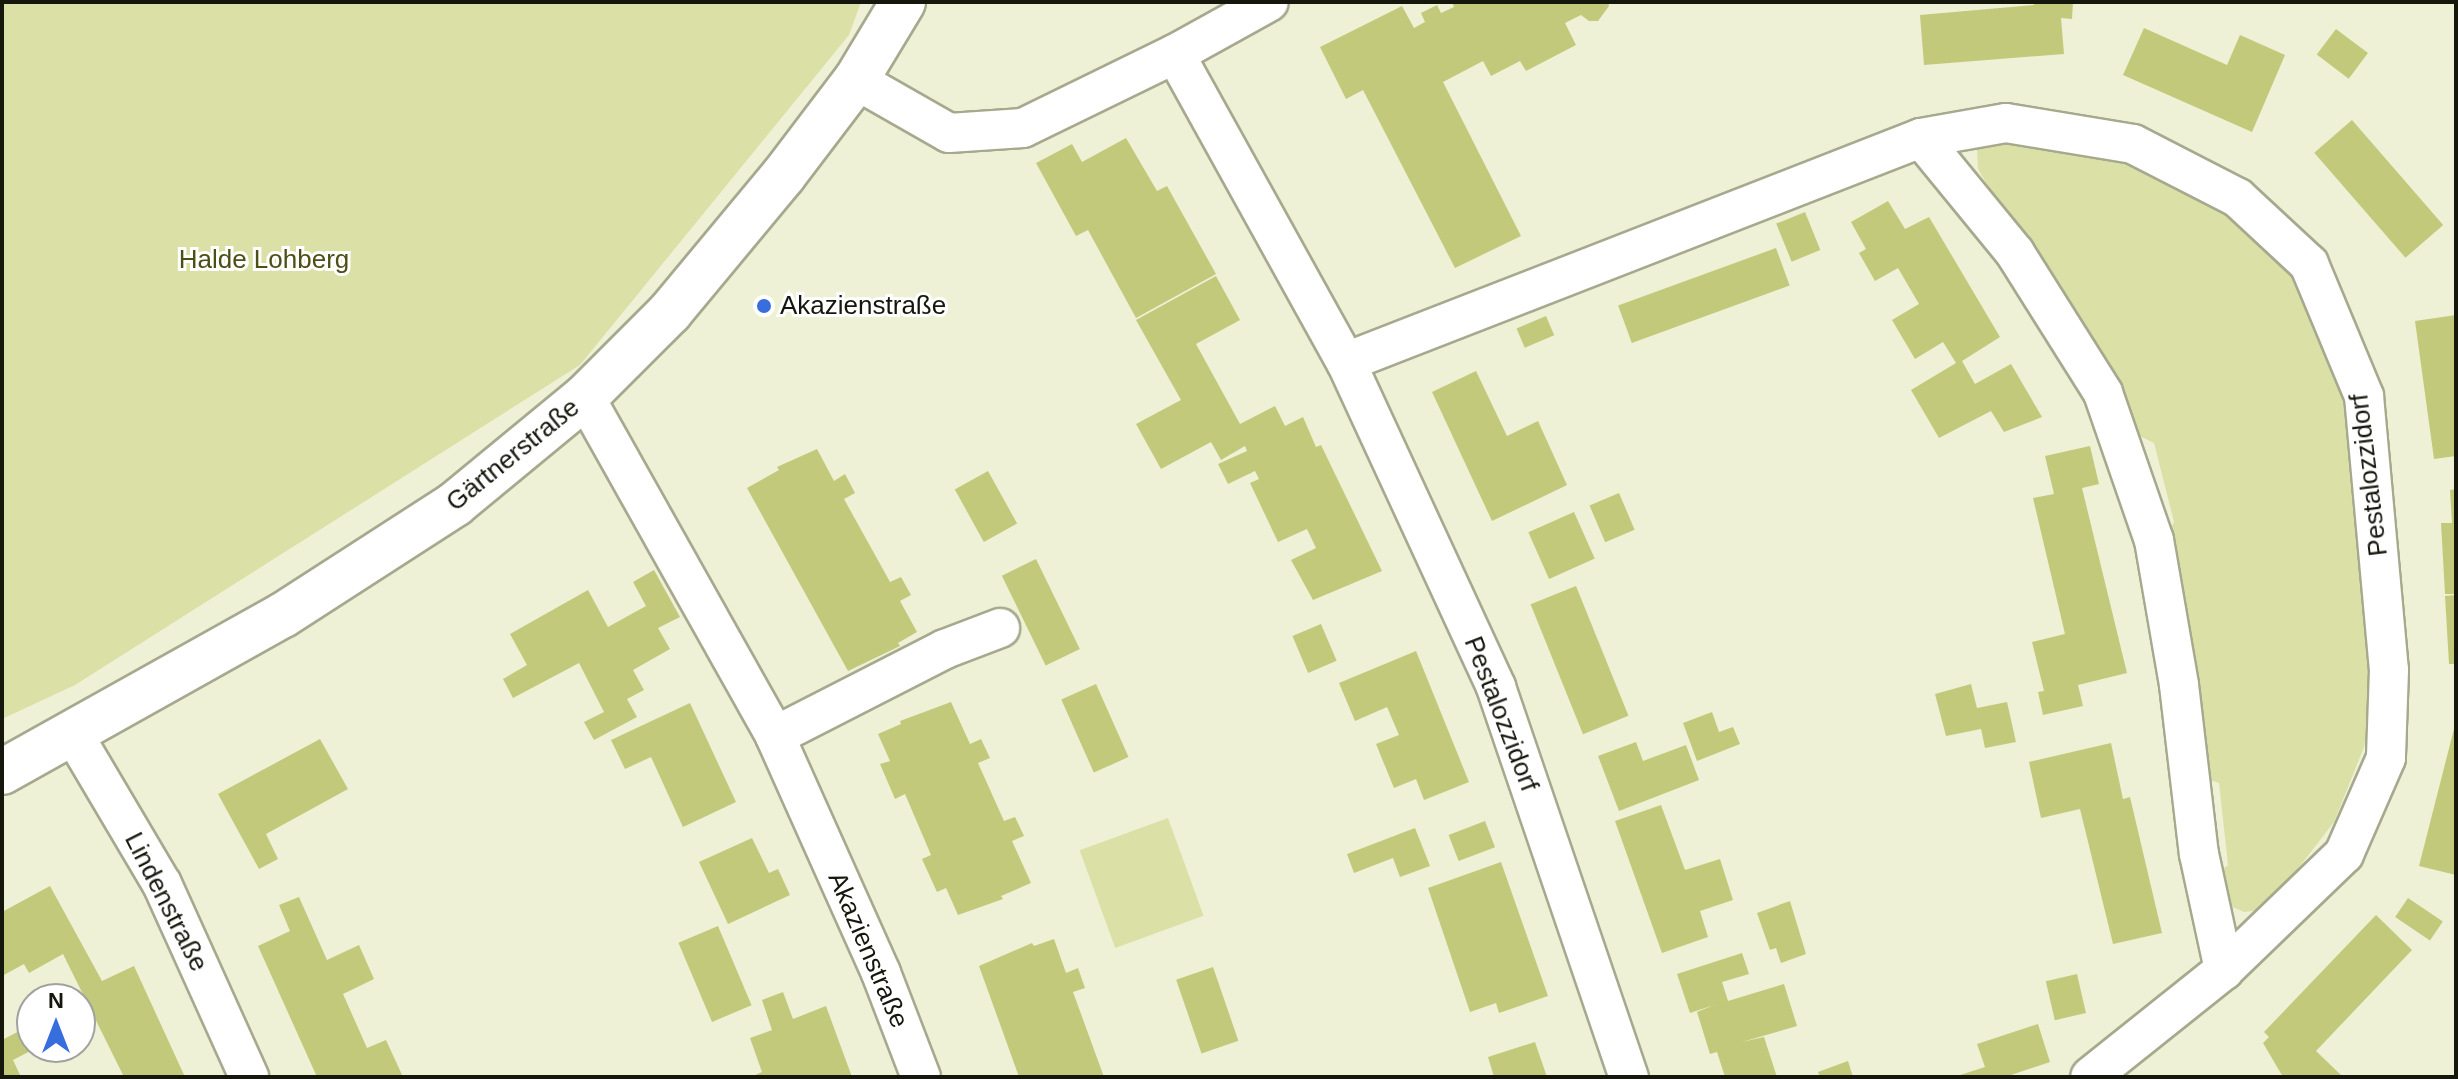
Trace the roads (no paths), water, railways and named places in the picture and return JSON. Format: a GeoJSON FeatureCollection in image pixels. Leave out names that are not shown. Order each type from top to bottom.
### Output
{"type":"FeatureCollection","features":[{"type":"Feature","properties":{"kind":"main road","name":"Gärtnerstraße"},"geometry":{"type":"LineString","coordinates":[[2,772],[283,615],[455,504],[585,397],[670,312],[856,80],[903,2]]}},
{"type":"Feature","properties":{"kind":"street"},"geometry":{"type":"LineString","coordinates":[[856,80],[949,133],[1023,128],[1175,54],[1269,2]]}},
{"type":"Feature","properties":{"kind":"street","name":"Pestalozzidorf"},"geometry":{"type":"LineString","coordinates":[[1175,54],[1346,362],[1496,687],[1629,1077]]}},
{"type":"Feature","properties":{"kind":"street","name":"Pestalozzidorf"},"geometry":{"type":"LineString","coordinates":[[1346,362],[1921,138],[2006,123],[2133,144],[2238,198],[2309,264],[2364,396],[2389,670],[2386,758],[2344,854],[2224,970],[2090,1077]]}},
{"type":"Feature","properties":{"kind":"street"},"geometry":{"type":"LineString","coordinates":[[1921,138],[2015,253],[2103,393],[2154,540],[2179,685],[2199,854],[2224,970]]}},
{"type":"Feature","properties":{"kind":"street","name":"Akazienstraße"},"geometry":{"type":"LineString","coordinates":[[585,397],[775,736],[881,973],[921,1077]]}},
{"type":"Feature","properties":{"kind":"street"},"geometry":{"type":"LineString","coordinates":[[775,736],[945,649],[1000,628]]}},
{"type":"Feature","properties":{"kind":"street","name":"Lindenstraße"},"geometry":{"type":"LineString","coordinates":[[72,732],[162,884],[249,1077]]}},
{"type":"Feature","properties":{"kind":"place","name":"Akazienstraße"},"geometry":{"type":"Point","coordinates":[764,306]}},
{"type":"Feature","properties":{"kind":"park label","name":"Halde Lohberg"},"geometry":{"type":"Point","coordinates":[264,260]}}]}
